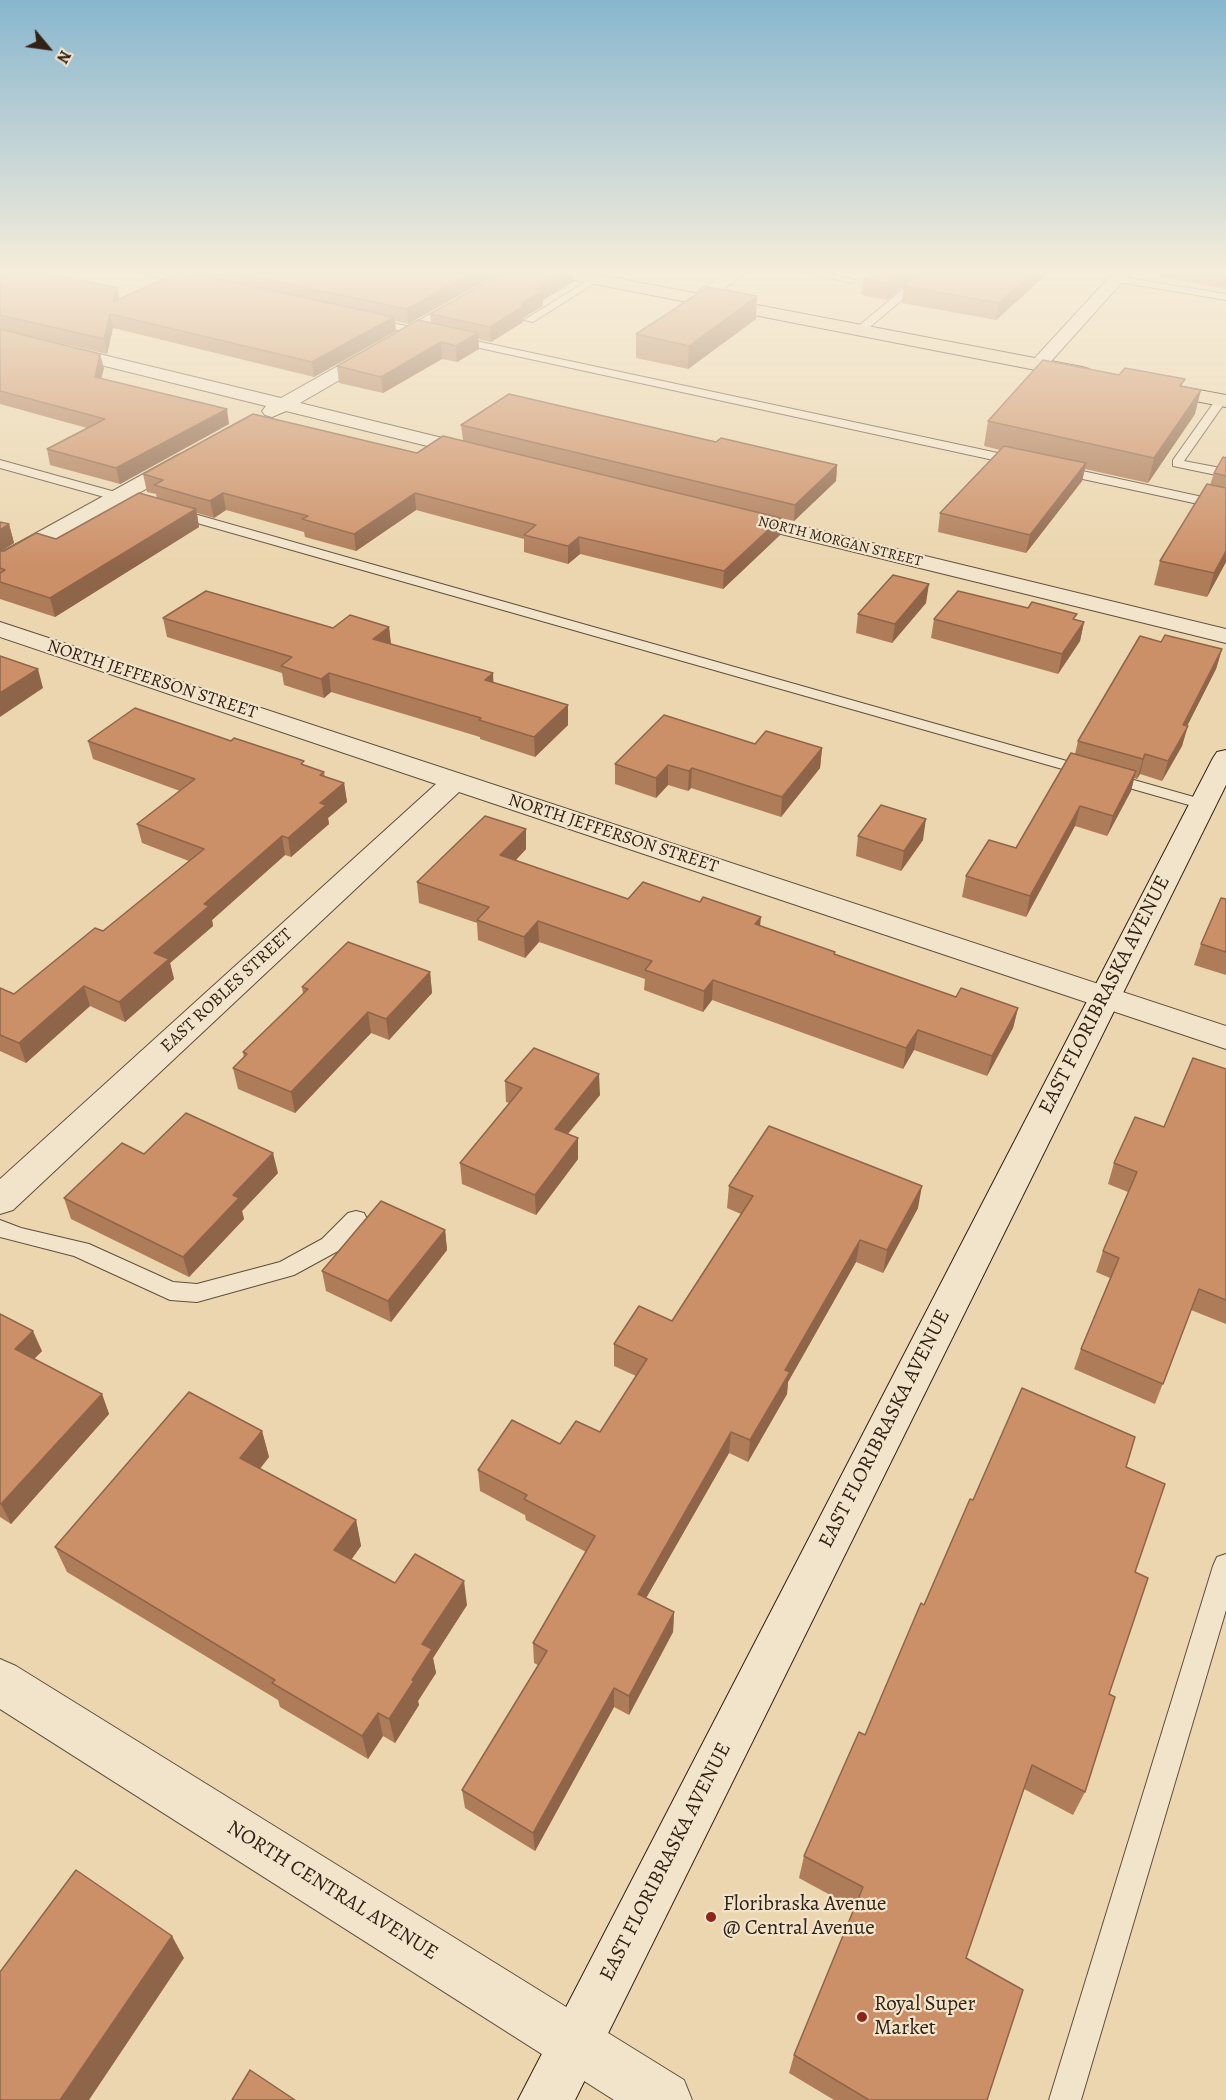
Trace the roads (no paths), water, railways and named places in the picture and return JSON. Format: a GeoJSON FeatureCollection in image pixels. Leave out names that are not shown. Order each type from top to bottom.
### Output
{"type":"FeatureCollection","features":[{"type":"Feature","properties":{"kind":"main road"},"geometry":{"type":"LineString","coordinates":[[1063,369],[1096,376]]}},
{"type":"Feature","properties":{"kind":"main road"},"geometry":{"type":"LineString","coordinates":[[1142,385],[1223,401]]}},
{"type":"Feature","properties":{"kind":"street"},"geometry":{"type":"LineString","coordinates":[[137,369],[500,458]]}},
{"type":"Feature","properties":{"kind":"street"},"geometry":{"type":"LineString","coordinates":[[252,422],[346,369]]}},
{"type":"Feature","properties":{"kind":"street"},"geometry":{"type":"LineString","coordinates":[[0,562],[115,496],[200,451]]}},
{"type":"Feature","properties":{"kind":"street","name":"NORTH MORGAN STREET"},"geometry":{"type":"LineString","coordinates":[[719,512],[1226,636]]}},
{"type":"Feature","properties":{"kind":"street","name":"NORTH JEFFERSON STREET"},"geometry":{"type":"LineString","coordinates":[[0,629],[1226,1038]]}},
{"type":"Feature","properties":{"kind":"street","name":"EAST FLORIBRASKA AVENUE"},"geometry":{"type":"LineString","coordinates":[[546,2100],[1226,758]]}},
{"type":"Feature","properties":{"kind":"street","name":"EAST ROBLES STREET"},"geometry":{"type":"LineString","coordinates":[[0,1200],[455,781]]}},
{"type":"Feature","properties":{"kind":"street","name":"NORTH CENTRAL AVENUE"},"geometry":{"type":"LineString","coordinates":[[0,1682],[664,2100]]}},
{"type":"Feature","properties":{"kind":"lane"},"geometry":{"type":"LineString","coordinates":[[590,369],[1028,463]]}},
{"type":"Feature","properties":{"kind":"lane"},"geometry":{"type":"LineString","coordinates":[[1223,401],[1177,463],[1226,473]]}},
{"type":"Feature","properties":{"kind":"lane"},"geometry":{"type":"LineString","coordinates":[[1210,416],[1226,419]]}},
{"type":"Feature","properties":{"kind":"lane"},"geometry":{"type":"LineString","coordinates":[[0,464],[1202,804]]}},
{"type":"Feature","properties":{"kind":"lane"},"geometry":{"type":"LineString","coordinates":[[1051,468],[1226,506]]}},
{"type":"Feature","properties":{"kind":"lane"},"geometry":{"type":"LineString","coordinates":[[0,1228],[19,1237],[66,1245],[81,1250],[170,1291],[197,1293],[286,1269],[330,1245],[356,1219]]}},
{"type":"Feature","properties":{"kind":"lane"},"geometry":{"type":"LineString","coordinates":[[1065,2100],[1226,1566]]}},
{"type":"Feature","properties":{"kind":"place","name":"Floribraska Avenue @ Central Avenue"},"geometry":{"type":"Point","coordinates":[711,1917]}},
{"type":"Feature","properties":{"kind":"place","name":"Royal Super Market"},"geometry":{"type":"Point","coordinates":[862,2017]}}]}
